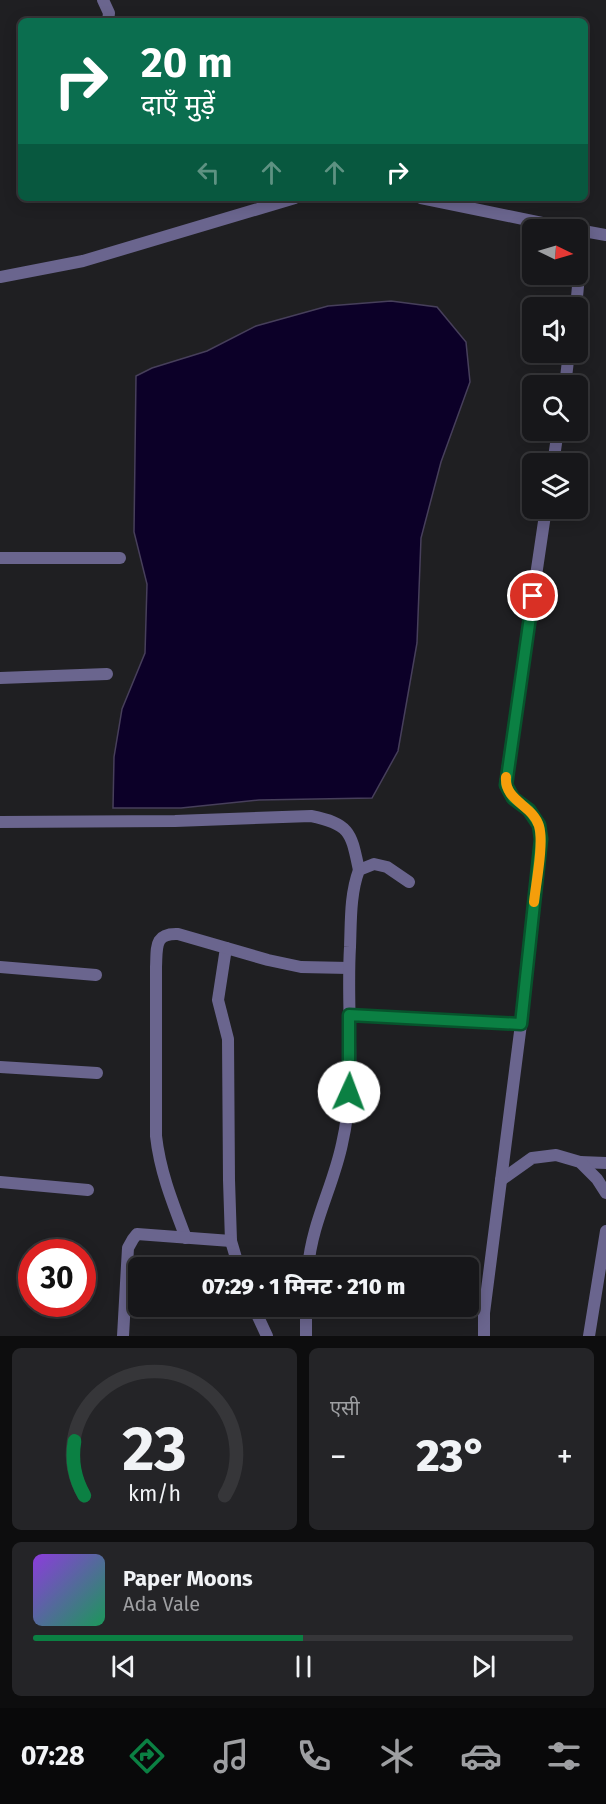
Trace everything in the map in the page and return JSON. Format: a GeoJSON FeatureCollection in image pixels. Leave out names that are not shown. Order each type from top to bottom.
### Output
{"type":"FeatureCollection","features":[{"type":"Feature","properties":{"kind":"street"},"geometry":{"type":"LineString","coordinates":[[104,0],[108,18]]}},
{"type":"Feature","properties":{"kind":"street"},"geometry":{"type":"LineString","coordinates":[[0,278],[83,261],[285,201]]}},
{"type":"Feature","properties":{"kind":"street"},"geometry":{"type":"LineString","coordinates":[[436,201],[525,219]]}},
{"type":"Feature","properties":{"kind":"street"},"geometry":{"type":"LineString","coordinates":[[588,232],[606,235]]}},
{"type":"Feature","properties":{"kind":"street"},"geometry":{"type":"LineString","coordinates":[[484,1336],[484,1313],[521,1024],[541,839],[539,825],[529,810],[513,798],[506,785],[544,519]]}},
{"type":"Feature","properties":{"kind":"street"},"geometry":{"type":"LineString","coordinates":[[0,558],[120,558]]}},
{"type":"Feature","properties":{"kind":"street"},"geometry":{"type":"LineString","coordinates":[[0,678],[107,674]]}},
{"type":"Feature","properties":{"kind":"street"},"geometry":{"type":"LineString","coordinates":[[0,822],[175,821],[311,816],[332,820],[342,826],[350,836],[359,870],[353,885],[349,968],[350,1076],[342,1144],[313,1233],[310,1257]]}},
{"type":"Feature","properties":{"kind":"street"},"geometry":{"type":"LineString","coordinates":[[359,870],[374,864],[387,867],[409,882]]}},
{"type":"Feature","properties":{"kind":"street"},"geometry":{"type":"LineString","coordinates":[[186,1238],[163,1177],[156,1136],[157,947],[160,939],[167,934],[190,937],[268,960],[301,967],[349,968]]}},
{"type":"Feature","properties":{"kind":"street"},"geometry":{"type":"LineString","coordinates":[[226,948],[218,1000],[228,1039],[231,1241],[236,1257]]}},
{"type":"Feature","properties":{"kind":"street"},"geometry":{"type":"LineString","coordinates":[[0,967],[96,975]]}},
{"type":"Feature","properties":{"kind":"street"},"geometry":{"type":"LineString","coordinates":[[349,1015],[521,1024]]}},
{"type":"Feature","properties":{"kind":"street"},"geometry":{"type":"LineString","coordinates":[[0,1067],[97,1073]]}},
{"type":"Feature","properties":{"kind":"street"},"geometry":{"type":"LineString","coordinates":[[501,1180],[532,1158],[556,1155],[580,1162],[606,1163]]}},
{"type":"Feature","properties":{"kind":"street"},"geometry":{"type":"LineString","coordinates":[[580,1162],[597,1179],[606,1193]]}},
{"type":"Feature","properties":{"kind":"street"},"geometry":{"type":"LineString","coordinates":[[0,1182],[88,1190]]}},
{"type":"Feature","properties":{"kind":"street"},"geometry":{"type":"LineString","coordinates":[[589,1336],[606,1232]]}},
{"type":"Feature","properties":{"kind":"street"},"geometry":{"type":"LineString","coordinates":[[123,1336],[129,1248],[137,1234],[231,1241]]}},
{"type":"Feature","properties":{"kind":"street"},"geometry":{"type":"LineString","coordinates":[[258,1317],[267,1336]]}},
{"type":"Feature","properties":{"kind":"street"},"geometry":{"type":"LineString","coordinates":[[306,1317],[306,1336]]}},
{"type":"Feature","properties":{"kind":"shaded area"},"geometry":{"type":"Polygon","coordinates":[[[391,301],[437,307],[466,342],[470,382],[441,462],[421,538],[417,643],[398,751],[372,798],[259,800],[181,808],[113,808],[114,757],[122,709],[145,653],[147,584],[134,532],[136,376],[152,368],[207,351],[256,326],[328,306],[391,301]]]}},
{"type":"Feature","properties":{"kind":"slow traffic"},"geometry":{"type":"LineString","coordinates":[[506,777],[506,785],[513,798],[529,810],[539,825],[541,839],[534,902]]}},
{"type":"Feature","properties":{"kind":"route"},"geometry":{"type":"LineString","coordinates":[[349,1092],[349,1015],[521,1024],[541,839],[539,825],[529,810],[513,798],[506,785],[533,596]]}}]}
